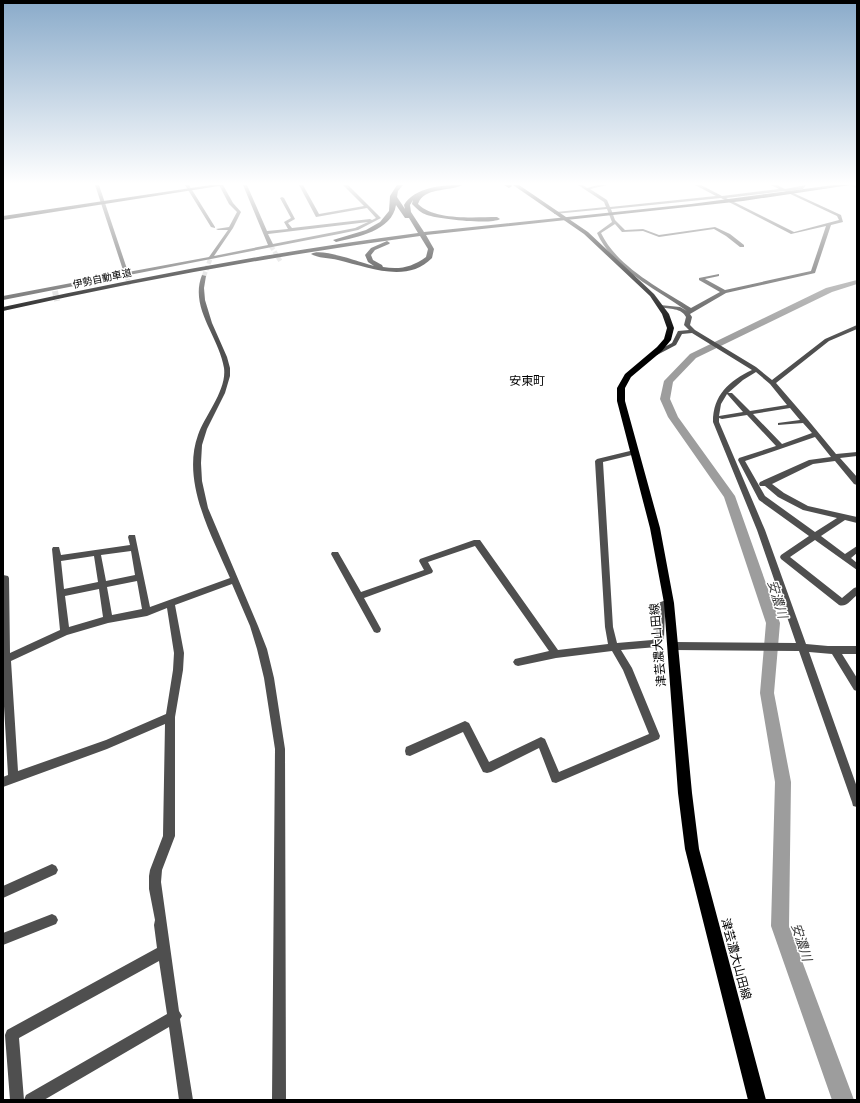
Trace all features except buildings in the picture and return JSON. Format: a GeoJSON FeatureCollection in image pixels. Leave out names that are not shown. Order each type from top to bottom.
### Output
{"type":"FeatureCollection","features":[{"type":"Feature","properties":{"kind":"highway"},"geometry":{"type":"LineString","coordinates":[[234,260],[331,241],[346,236]]}},
{"type":"Feature","properties":{"kind":"highway","name":"伊勢自動車道"},"geometry":{"type":"LineString","coordinates":[[3,309],[178,273],[302,251],[406,236]]}},
{"type":"Feature","properties":{"kind":"highway","name":"伊勢自動車道"},"geometry":{"type":"LineString","coordinates":[[3,305],[133,278],[234,260],[406,236]]}},
{"type":"Feature","properties":{"kind":"highway"},"geometry":{"type":"LineString","coordinates":[[408,236],[376,247],[368,253],[368,258],[376,265],[391,268],[413,264],[425,256],[425,247],[418,236]]}},
{"type":"Feature","properties":{"kind":"highway"},"geometry":{"type":"LineString","coordinates":[[178,273],[271,258],[307,254],[340,257],[382,270],[400,270],[414,267],[429,258],[431,249],[423,236]]}},
{"type":"Feature","properties":{"kind":"main road","name":"津芸濃大山田線"},"geometry":{"type":"LineString","coordinates":[[589,237],[628,270],[662,306],[668,319],[669,333],[665,344],[655,354],[633,370],[621,389],[621,400],[655,528],[677,645],[685,793],[692,849],[757,1100]]}},
{"type":"Feature","properties":{"kind":"street"},"geometry":{"type":"LineString","coordinates":[[114,236],[127,275]]}},
{"type":"Feature","properties":{"kind":"street"},"geometry":{"type":"LineString","coordinates":[[211,257],[225,236]]}},
{"type":"Feature","properties":{"kind":"street"},"geometry":{"type":"LineString","coordinates":[[267,236],[271,246]]}},
{"type":"Feature","properties":{"kind":"street"},"geometry":{"type":"LineString","coordinates":[[3,298],[322,236]]}},
{"type":"Feature","properties":{"kind":"street"},"geometry":{"type":"LineString","coordinates":[[600,236],[610,252],[628,270],[689,313]]}},
{"type":"Feature","properties":{"kind":"street"},"geometry":{"type":"LineString","coordinates":[[730,236],[742,246]]}},
{"type":"Feature","properties":{"kind":"street"},"geometry":{"type":"LineString","coordinates":[[825,236],[813,272],[724,292],[689,313],[687,325],[693,331],[755,369],[772,383],[857,482]]}},
{"type":"Feature","properties":{"kind":"street"},"geometry":{"type":"LineString","coordinates":[[717,275],[701,279],[724,292]]}},
{"type":"Feature","properties":{"kind":"street"},"geometry":{"type":"LineString","coordinates":[[204,276],[202,287],[203,305],[227,369],[224,387],[201,436],[198,446],[198,476],[204,508],[254,626],[262,649],[269,678],[280,749],[279,1100]]}},
{"type":"Feature","properties":{"kind":"street"},"geometry":{"type":"LineString","coordinates":[[662,306],[676,308],[689,313]]}},
{"type":"Feature","properties":{"kind":"street"},"geometry":{"type":"LineString","coordinates":[[772,383],[827,340],[857,327]]}},
{"type":"Feature","properties":{"kind":"street"},"geometry":{"type":"LineString","coordinates":[[655,354],[674,344],[680,332],[693,331]]}},
{"type":"Feature","properties":{"kind":"street"},"geometry":{"type":"LineString","coordinates":[[755,369],[731,385],[724,392],[716,411],[716,422],[761,530],[801,647],[857,802]]}},
{"type":"Feature","properties":{"kind":"street"},"geometry":{"type":"LineString","coordinates":[[730,394],[781,447]]}},
{"type":"Feature","properties":{"kind":"street"},"geometry":{"type":"LineString","coordinates":[[722,417],[792,406]]}},
{"type":"Feature","properties":{"kind":"street"},"geometry":{"type":"LineString","coordinates":[[780,424],[806,421]]}},
{"type":"Feature","properties":{"kind":"street"},"geometry":{"type":"LineString","coordinates":[[817,434],[741,460],[762,498],[857,567]]}},
{"type":"Feature","properties":{"kind":"street"},"geometry":{"type":"LineString","coordinates":[[410,751],[465,726],[487,768],[541,742],[556,778],[655,736],[627,668],[614,647],[609,628],[599,461],[634,452]]}},
{"type":"Feature","properties":{"kind":"street"},"geometry":{"type":"LineString","coordinates":[[755,485],[766,483],[811,462],[857,454]]}},
{"type":"Feature","properties":{"kind":"street"},"geometry":{"type":"LineString","coordinates":[[766,483],[781,495],[806,508],[857,520]]}},
{"type":"Feature","properties":{"kind":"street"},"geometry":{"type":"LineString","coordinates":[[844,517],[784,557],[842,603],[857,591]]}},
{"type":"Feature","properties":{"kind":"street"},"geometry":{"type":"LineString","coordinates":[[132,537],[147,612]]}},
{"type":"Feature","properties":{"kind":"street"},"geometry":{"type":"LineString","coordinates":[[359,596],[430,571],[423,561],[477,542],[556,654]]}},
{"type":"Feature","properties":{"kind":"street"},"geometry":{"type":"LineString","coordinates":[[57,559],[134,547]]}},
{"type":"Feature","properties":{"kind":"street"},"geometry":{"type":"LineString","coordinates":[[56,549],[65,632]]}},
{"type":"Feature","properties":{"kind":"street"},"geometry":{"type":"LineString","coordinates":[[844,558],[857,549]]}},
{"type":"Feature","properties":{"kind":"street"},"geometry":{"type":"LineString","coordinates":[[97,553],[108,619]]}},
{"type":"Feature","properties":{"kind":"street"},"geometry":{"type":"LineString","coordinates":[[335,554],[377,629]]}},
{"type":"Feature","properties":{"kind":"street"},"geometry":{"type":"LineString","coordinates":[[61,593],[140,577]]}},
{"type":"Feature","properties":{"kind":"street"},"geometry":{"type":"LineString","coordinates":[[3,578],[5,578],[4,615],[8,780],[107,744],[170,718]]}},
{"type":"Feature","properties":{"kind":"street"},"geometry":{"type":"LineString","coordinates":[[5,659],[65,632],[108,619],[147,612],[234,580]]}},
{"type":"Feature","properties":{"kind":"street"},"geometry":{"type":"LineString","coordinates":[[518,662],[556,654],[614,647],[650,645],[656,643],[660,638],[661,606],[670,603]]}},
{"type":"Feature","properties":{"kind":"street"},"geometry":{"type":"LineString","coordinates":[[170,604],[178,654],[178,670],[170,718],[169,836],[168,845],[156,871],[155,881],[186,1100]]}},
{"type":"Feature","properties":{"kind":"street"},"geometry":{"type":"LineString","coordinates":[[677,645],[801,647],[857,650]]}},
{"type":"Feature","properties":{"kind":"street"},"geometry":{"type":"LineString","coordinates":[[835,650],[857,687]]}},
{"type":"Feature","properties":{"kind":"street"},"geometry":{"type":"LineString","coordinates":[[3,892],[52,870]]}},
{"type":"Feature","properties":{"kind":"street"},"geometry":{"type":"LineString","coordinates":[[3,939],[52,920]]}},
{"type":"Feature","properties":{"kind":"street"},"geometry":{"type":"LineString","coordinates":[[17,1100],[12,1035],[164,951]]}},
{"type":"Feature","properties":{"kind":"street"},"geometry":{"type":"LineString","coordinates":[[31,1100],[175,1016]]}},
{"type":"Feature","properties":{"kind":"waterway","name":"安濃川"},"geometry":{"type":"LineString","coordinates":[[843,1100],[780,926],[783,782],[767,693],[773,623],[729,496],[673,417],[665,399],[669,381],[693,356],[829,290],[857,282]]}},
{"type":"Feature","properties":{"kind":"tunnel"},"geometry":{"type":"LineString","coordinates":[[271,246],[281,262]]}},
{"type":"Feature","properties":{"kind":"tunnel"},"geometry":{"type":"LineString","coordinates":[[204,276],[211,257]]}},
{"type":"Feature","properties":{"kind":"tunnel"},"geometry":{"type":"LineString","coordinates":[[127,276],[129,285]]}},
{"type":"Feature","properties":{"kind":"tunnel"},"geometry":{"type":"LineString","coordinates":[[55,291],[57,301]]}},
{"type":"Feature","properties":{"kind":"district","name":"安東町"},"geometry":{"type":"Point","coordinates":[527,381]}}]}
